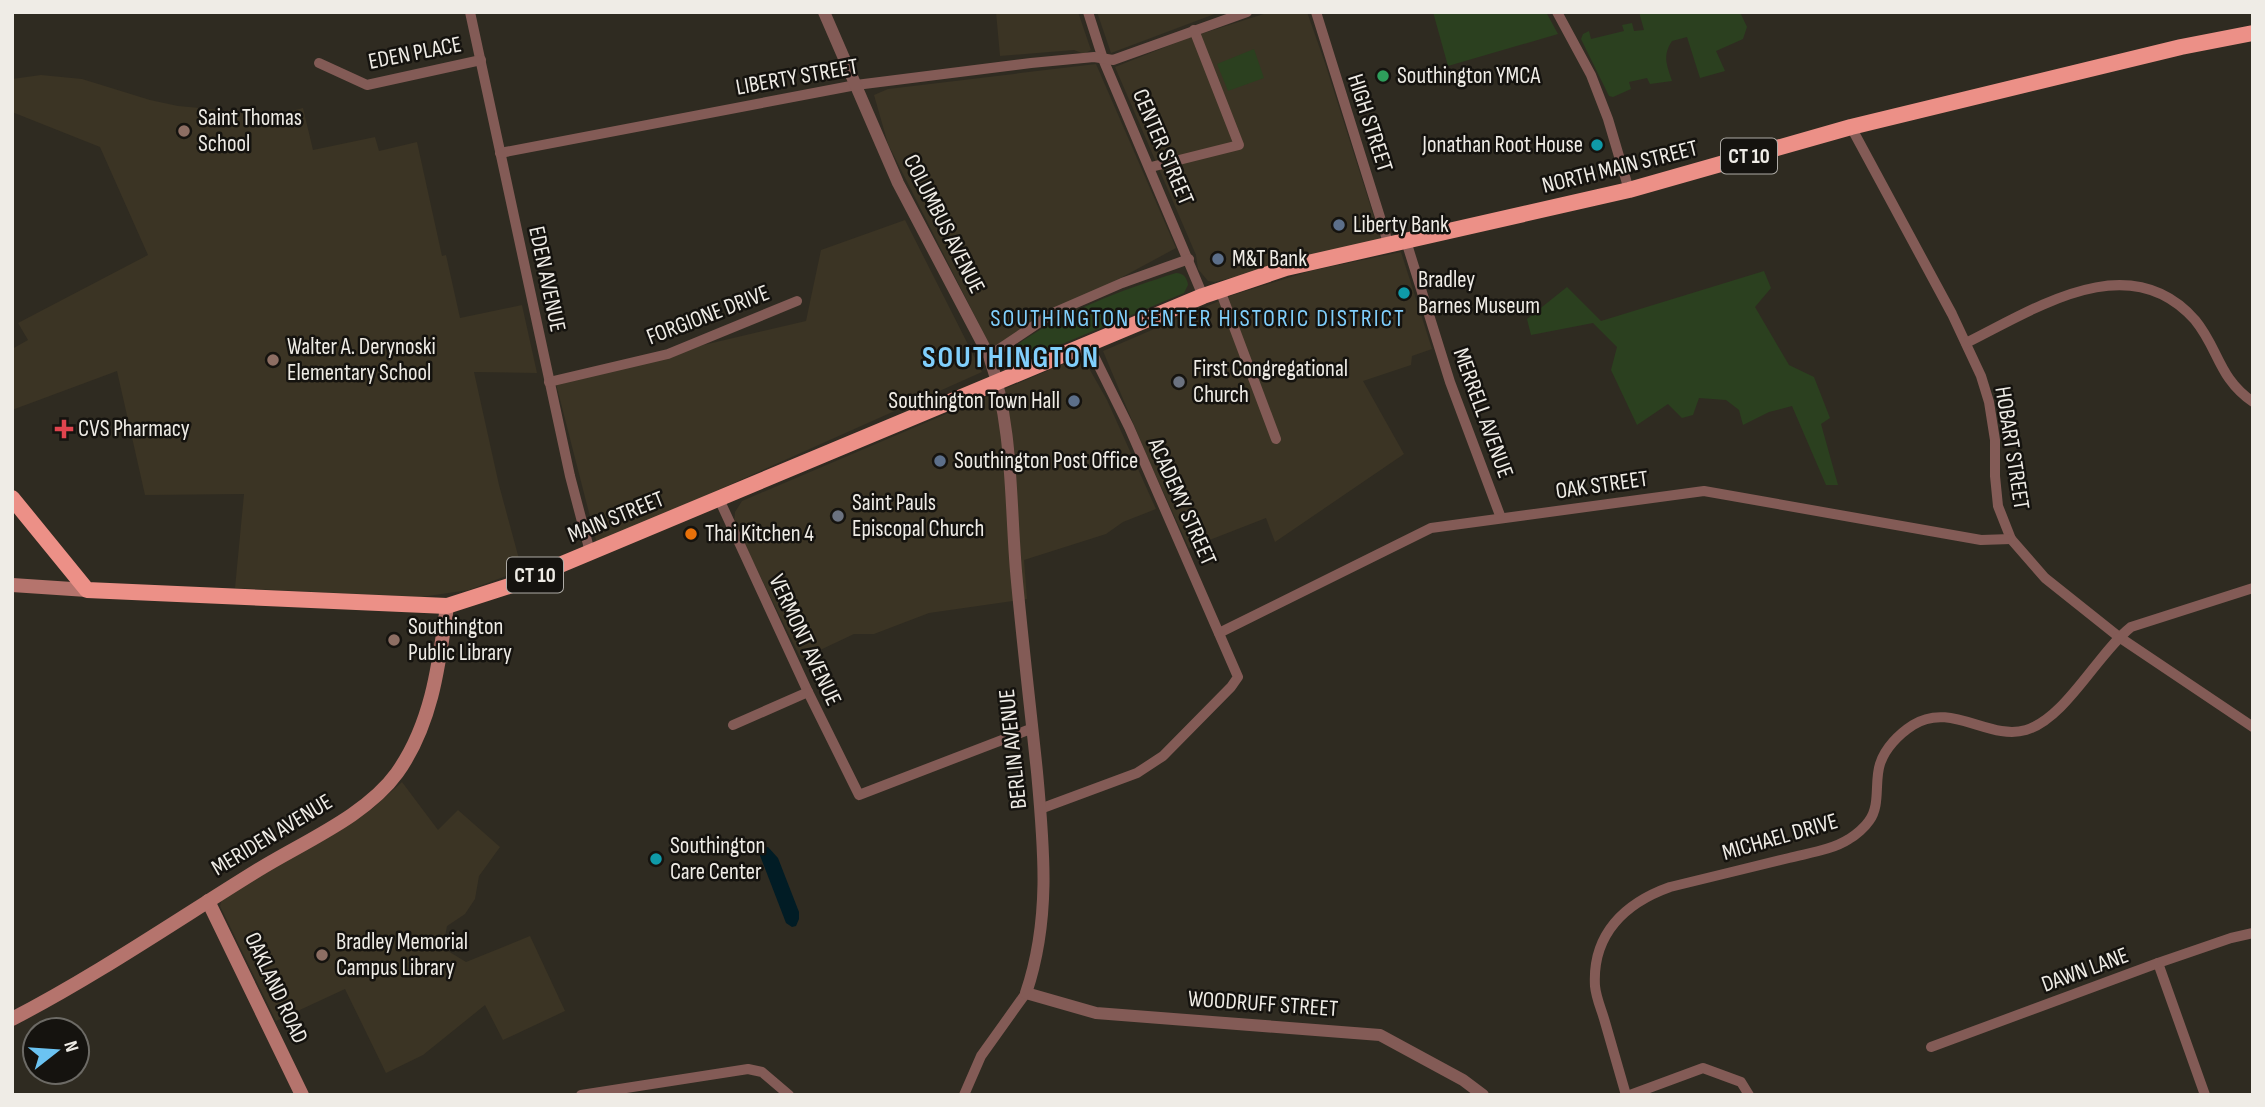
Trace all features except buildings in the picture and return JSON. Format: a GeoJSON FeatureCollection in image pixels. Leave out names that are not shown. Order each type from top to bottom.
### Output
{"type":"FeatureCollection","features":[{"type":"Feature","properties":{"kind":"highway","name":"NORTH MAIN STREET"},"geometry":{"type":"LineString","coordinates":[[1203,296],[1286,268],[1629,190],[1851,127],[2188,46],[2253,33]]}},
{"type":"Feature","properties":{"kind":"highway","name":"MAIN STREET"},"geometry":{"type":"LineString","coordinates":[[87,590],[447,606],[512,585],[1203,296]]}},
{"type":"Feature","properties":{"kind":"highway"},"geometry":{"type":"LineString","coordinates":[[12,498],[87,590]]}},
{"type":"Feature","properties":{"kind":"main road"},"geometry":{"type":"LineString","coordinates":[[12,585],[87,590]]}},
{"type":"Feature","properties":{"kind":"main road","name":"MERIDEN AVENUE"},"geometry":{"type":"LineString","coordinates":[[12,1019],[123,956],[352,814],[387,787],[413,748],[427,713],[437,671],[447,606]]}},
{"type":"Feature","properties":{"kind":"main road","name":"OAKLAND ROAD"},"geometry":{"type":"LineString","coordinates":[[208,901],[302,1095]]}},
{"type":"Feature","properties":{"kind":"street","name":"EDEN AVENUE"},"geometry":{"type":"LineString","coordinates":[[470,12],[549,382],[590,552]]}},
{"type":"Feature","properties":{"kind":"street","name":"COLUMBUS AVENUE"},"geometry":{"type":"LineString","coordinates":[[824,12],[898,183],[989,356],[998,380]]}},
{"type":"Feature","properties":{"kind":"street","name":"CENTER STREET"},"geometry":{"type":"LineString","coordinates":[[1088,12],[1103,59],[1151,167],[1203,296]]}},
{"type":"Feature","properties":{"kind":"street","name":"LIBERTY STREET"},"geometry":{"type":"LineString","coordinates":[[500,153],[856,85],[1031,63],[1094,57],[1112,60],[1247,12]]}},
{"type":"Feature","properties":{"kind":"street","name":"HIGH STREET"},"geometry":{"type":"LineString","coordinates":[[1315,12],[1390,246]]}},
{"type":"Feature","properties":{"kind":"street"},"geometry":{"type":"LineString","coordinates":[[1558,12],[1591,75],[1608,119],[1629,190]]}},
{"type":"Feature","properties":{"kind":"street"},"geometry":{"type":"LineString","coordinates":[[1151,167],[1239,145],[1194,30]]}},
{"type":"Feature","properties":{"kind":"street","name":"EDEN PLACE"},"geometry":{"type":"LineString","coordinates":[[318,63],[367,85],[481,60]]}},
{"type":"Feature","properties":{"kind":"street","name":"HOBART STREET"},"geometry":{"type":"LineString","coordinates":[[1851,127],[1966,343],[1989,402],[1995,440],[1998,506],[2011,539],[2046,578],[2119,637],[2253,727]]}},
{"type":"Feature","properties":{"kind":"street","name":"MERRELL AVENUE"},"geometry":{"type":"LineString","coordinates":[[1406,242],[1450,382],[1501,518]]}},
{"type":"Feature","properties":{"kind":"street"},"geometry":{"type":"LineString","coordinates":[[989,356],[1053,313],[1122,283],[1189,259]]}},
{"type":"Feature","properties":{"kind":"street"},"geometry":{"type":"LineString","coordinates":[[1966,343],[2080,290],[2118,284],[2135,286],[2168,298],[2183,309],[2201,330],[2232,384],[2253,402]]}},
{"type":"Feature","properties":{"kind":"street"},"geometry":{"type":"LineString","coordinates":[[1220,290],[1276,439]]}},
{"type":"Feature","properties":{"kind":"street","name":"FORGIONE DRIVE"},"geometry":{"type":"LineString","coordinates":[[549,382],[668,354],[797,300]]}},
{"type":"Feature","properties":{"kind":"street","name":"ACADEMY STREET"},"geometry":{"type":"LineString","coordinates":[[1040,809],[1137,773],[1163,756],[1238,677],[1129,427],[1088,344]]}},
{"type":"Feature","properties":{"kind":"street","name":"BERLIN AVENUE"},"geometry":{"type":"LineString","coordinates":[[964,1095],[981,1056],[1026,993],[1035,965],[1044,908],[1040,809],[1016,569],[1006,416],[998,380]]}},
{"type":"Feature","properties":{"kind":"street","name":"OAK STREET"},"geometry":{"type":"LineString","coordinates":[[1219,633],[1431,528],[1704,491],[1981,540],[2011,539]]}},
{"type":"Feature","properties":{"kind":"street","name":"VERMONT AVENUE"},"geometry":{"type":"LineString","coordinates":[[719,499],[859,795],[1032,728]]}},
{"type":"Feature","properties":{"kind":"street"},"geometry":{"type":"LineString","coordinates":[[2119,637],[2131,627],[2253,588]]}},
{"type":"Feature","properties":{"kind":"street","name":"MICHAEL DRIVE"},"geometry":{"type":"LineString","coordinates":[[1628,1095],[1595,988],[1596,961],[1605,937],[1622,913],[1646,896],[1670,887],[1824,849],[1849,839],[1870,820],[1878,795],[1880,765],[1895,738],[1916,723],[1938,717],[1963,719],[1986,728],[2011,733],[2043,723],[2060,707],[2119,637]]}},
{"type":"Feature","properties":{"kind":"street"},"geometry":{"type":"LineString","coordinates":[[733,725],[808,692]]}},
{"type":"Feature","properties":{"kind":"street","name":"DAWN LANE"},"geometry":{"type":"LineString","coordinates":[[1931,1047],[2158,963],[2253,933]]}},
{"type":"Feature","properties":{"kind":"street"},"geometry":{"type":"LineString","coordinates":[[2158,963],[2205,1095]]}},
{"type":"Feature","properties":{"kind":"street","name":"WOODRUFF STREET"},"geometry":{"type":"LineString","coordinates":[[1026,993],[1096,1013],[1380,1035],[1464,1080],[1483,1095]]}},
{"type":"Feature","properties":{"kind":"street"},"geometry":{"type":"LineString","coordinates":[[1628,1095],[1703,1068],[1741,1082],[1749,1095]]}},
{"type":"Feature","properties":{"kind":"street"},"geometry":{"type":"LineString","coordinates":[[581,1095],[748,1069],[762,1072],[789,1095]]}},
{"type":"Feature","properties":{"kind":"shaded area"},"geometry":{"type":"Polygon","coordinates":[[[996,12],[1078,12],[1091,50],[1084,54],[1074,50],[1000,56],[996,12]]]}},
{"type":"Feature","properties":{"kind":"shaded area"},"geometry":{"type":"Polygon","coordinates":[[[1097,12],[1220,12],[1111,53],[1097,12]]]}},
{"type":"Feature","properties":{"kind":"shaded area"},"geometry":{"type":"Polygon","coordinates":[[[1270,12],[1307,12],[1381,239],[1215,282],[1208,281],[1198,269],[1196,255],[1115,67],[1188,38],[1270,12]]]}},
{"type":"Feature","properties":{"kind":"shaded area"},"geometry":{"type":"Polygon","coordinates":[[[1096,64],[1176,248],[991,348],[888,144],[874,95],[888,89],[1096,64]]]}},
{"type":"Feature","properties":{"kind":"shaded area","name":"Walter A. Derynoski Elementary School"},"geometry":{"type":"Polygon","coordinates":[[[41,75],[82,79],[178,106],[276,115],[303,108],[313,150],[375,137],[379,151],[417,142],[442,256],[446,255],[460,318],[522,305],[537,373],[474,372],[499,485],[522,570],[469,590],[421,597],[235,588],[244,494],[145,495],[117,371],[12,410],[12,349],[28,340],[18,323],[148,255],[100,147],[12,112],[12,79],[41,75]]]}},
{"type":"Feature","properties":{"kind":"shaded area"},"geometry":{"type":"Polygon","coordinates":[[[905,220],[982,372],[597,544],[555,380],[806,321],[821,250],[905,220]]]}},
{"type":"Feature","properties":{"kind":"shaded area"},"geometry":{"type":"Polygon","coordinates":[[[1401,252],[1432,349],[1412,356],[1411,365],[1363,381],[1404,454],[1275,542],[1266,518],[1189,548],[1103,351],[1233,295],[1310,271],[1401,252]]]}},
{"type":"Feature","properties":{"kind":"shaded area"},"geometry":{"type":"Polygon","coordinates":[[[1082,356],[1107,400],[1156,509],[1123,522],[1106,534],[1024,560],[1027,599],[929,613],[874,634],[854,634],[801,659],[734,523],[735,512],[742,501],[1082,356]]]}},
{"type":"Feature","properties":{"kind":"shaded area"},"geometry":{"type":"Polygon","coordinates":[[[402,782],[438,830],[458,810],[500,847],[479,876],[475,899],[465,914],[447,926],[443,948],[466,962],[530,936],[565,1011],[503,1040],[485,1005],[423,1055],[386,1073],[345,989],[276,1021],[220,906],[222,899],[372,809],[402,782]]]}},
{"type":"Feature","properties":{"kind":"green space"},"geometry":{"type":"Polygon","coordinates":[[[1433,12],[1546,12],[1558,34],[1448,66],[1433,12]]]}},
{"type":"Feature","properties":{"kind":"green space"},"geometry":{"type":"Polygon","coordinates":[[[1639,12],[1740,12],[1747,27],[1743,39],[1716,51],[1725,71],[1700,78],[1687,37],[1672,41],[1667,51],[1666,61],[1672,81],[1650,84],[1647,78],[1629,82],[1631,89],[1613,97],[1609,96],[1581,39],[1583,34],[1589,31],[1591,39],[1624,31],[1622,25],[1632,23],[1634,31],[1644,30],[1639,12]]]}},
{"type":"Feature","properties":{"kind":"green space"},"geometry":{"type":"Polygon","coordinates":[[[1254,49],[1264,78],[1228,91],[1217,64],[1254,49]]]}},
{"type":"Feature","properties":{"kind":"green space"},"geometry":{"type":"Polygon","coordinates":[[[1764,271],[1771,288],[1755,307],[1789,365],[1814,377],[1830,418],[1821,424],[1838,485],[1826,485],[1792,406],[1769,412],[1743,425],[1739,410],[1726,400],[1699,398],[1693,415],[1682,418],[1668,404],[1637,425],[1611,370],[1617,347],[1593,323],[1531,335],[1527,319],[1567,287],[1601,321],[1764,271]]]}},
{"type":"Feature","properties":{"kind":"green space"},"geometry":{"type":"Polygon","coordinates":[[[1176,273],[1187,280],[1184,293],[1014,364],[1009,363],[1006,356],[1009,351],[1046,326],[1133,287],[1176,273]]]}},
{"type":"Feature","properties":{"kind":"water"},"geometry":{"type":"Polygon","coordinates":[[[768,847],[778,858],[799,912],[796,926],[792,927],[786,923],[759,853],[760,849],[768,847]]]}},
{"type":"Feature","properties":{"kind":"place","name":"Southington YMCA"},"geometry":{"type":"Point","coordinates":[1383,76]}},
{"type":"Feature","properties":{"kind":"place","name":"Saint Thomas School"},"geometry":{"type":"Point","coordinates":[184,131]}},
{"type":"Feature","properties":{"kind":"place","name":"Jonathan Root House"},"geometry":{"type":"Point","coordinates":[1597,145]}},
{"type":"Feature","properties":{"kind":"place","name":"Liberty Bank"},"geometry":{"type":"Point","coordinates":[1339,225]}},
{"type":"Feature","properties":{"kind":"place","name":"M&T Bank"},"geometry":{"type":"Point","coordinates":[1218,259]}},
{"type":"Feature","properties":{"kind":"place","name":"Bradley Barnes Museum"},"geometry":{"type":"Point","coordinates":[1404,293]}},
{"type":"Feature","properties":{"kind":"place","name":"Walter A. Derynoski Elementary School"},"geometry":{"type":"Point","coordinates":[273,360]}},
{"type":"Feature","properties":{"kind":"place","name":"First Congregational Church"},"geometry":{"type":"Point","coordinates":[1179,382]}},
{"type":"Feature","properties":{"kind":"place","name":"Southington Town Hall"},"geometry":{"type":"Point","coordinates":[1074,401]}},
{"type":"Feature","properties":{"kind":"place","name":"CVS Pharmacy"},"geometry":{"type":"Point","coordinates":[64,429]}},
{"type":"Feature","properties":{"kind":"place","name":"Southington Post Office"},"geometry":{"type":"Point","coordinates":[940,461]}},
{"type":"Feature","properties":{"kind":"place","name":"Saint Pauls Episcopal Church"},"geometry":{"type":"Point","coordinates":[838,516]}},
{"type":"Feature","properties":{"kind":"place","name":"Thai Kitchen 4"},"geometry":{"type":"Point","coordinates":[691,534]}},
{"type":"Feature","properties":{"kind":"place","name":"Southington Public Library"},"geometry":{"type":"Point","coordinates":[394,640]}},
{"type":"Feature","properties":{"kind":"place","name":"Southington Care Center"},"geometry":{"type":"Point","coordinates":[656,859]}},
{"type":"Feature","properties":{"kind":"place","name":"Bradley Memorial Campus Library"},"geometry":{"type":"Point","coordinates":[322,955]}},
{"type":"Feature","properties":{"kind":"district","name":"SOUTHINGTON CENTER HISTORIC DISTRICT"},"geometry":{"type":"Point","coordinates":[1198,318]}},
{"type":"Feature","properties":{"kind":"district","name":"SOUTHINGTON"},"geometry":{"type":"Point","coordinates":[1011,358]}}]}
